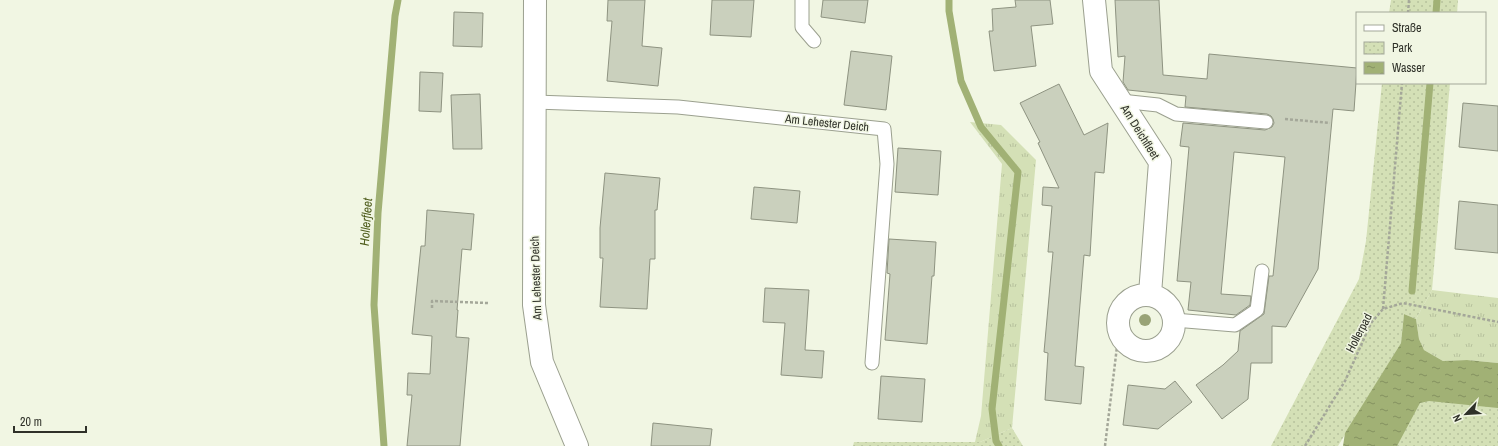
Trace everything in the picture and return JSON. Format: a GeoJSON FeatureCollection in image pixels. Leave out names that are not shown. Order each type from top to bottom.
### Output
{"type":"FeatureCollection","features":[{"type":"Feature","properties":{"kind":"street","name":"Am Lehester Deich"},"geometry":{"type":"LineString","coordinates":[[535,0],[534,305],[542,362],[577,446]]}},
{"type":"Feature","properties":{"kind":"street","name":"Am Deichfleet"},"geometry":{"type":"LineString","coordinates":[[1094,0],[1101,71],[1160,162],[1150,294]]}},
{"type":"Feature","properties":{"kind":"street"},"geometry":{"type":"LineString","coordinates":[[1150,294],[1159,297],[1166,303],[1172,311],[1174,320],[1174,330],[1169,340],[1161,347],[1151,351],[1131,347],[1123,339],[1119,330],[1118,321],[1120,312],[1125,304],[1132,298],[1150,294]]}},
{"type":"Feature","properties":{"kind":"lane"},"geometry":{"type":"LineString","coordinates":[[802,0],[802,27],[814,41]]}},
{"type":"Feature","properties":{"kind":"lane"},"geometry":{"type":"LineString","coordinates":[[1121,101],[1158,105],[1176,114],[1266,122]]}},
{"type":"Feature","properties":{"kind":"lane","name":"Am Lehester Deich"},"geometry":{"type":"LineString","coordinates":[[535,102],[678,107],[884,129],[887,164],[872,363]]}},
{"type":"Feature","properties":{"kind":"lane"},"geometry":{"type":"LineString","coordinates":[[1174,320],[1235,324],[1257,310],[1262,271]]}},
{"type":"Feature","properties":{"kind":"path"},"geometry":{"type":"LineString","coordinates":[[1408,12],[1409,0]]}},
{"type":"Feature","properties":{"kind":"path"},"geometry":{"type":"LineString","coordinates":[[1383,309],[1402,84]]}},
{"type":"Feature","properties":{"kind":"path"},"geometry":{"type":"LineString","coordinates":[[1266,122],[1272,118],[1330,123]]}},
{"type":"Feature","properties":{"kind":"path"},"geometry":{"type":"LineString","coordinates":[[432,308],[432,301],[488,303]]}},
{"type":"Feature","properties":{"kind":"path","name":"Hollerpad"},"geometry":{"type":"LineString","coordinates":[[1305,446],[1344,381],[1372,323],[1383,309],[1403,303],[1498,322]]}},
{"type":"Feature","properties":{"kind":"path"},"geometry":{"type":"LineString","coordinates":[[1105,446],[1119,330]]}},
{"type":"Feature","properties":{"kind":"green space"},"geometry":{"type":"Polygon","coordinates":[[[1391,0],[1458,0],[1457,12],[1389,12],[1391,0]]]}},
{"type":"Feature","properties":{"kind":"green space"},"geometry":{"type":"Polygon","coordinates":[[[1382,84],[1450,84],[1432,290],[1416,319],[1404,314],[1401,343],[1338,446],[1271,446],[1359,279],[1366,241],[1382,84]]]}},
{"type":"Feature","properties":{"kind":"green space"},"geometry":{"type":"Polygon","coordinates":[[[970,122],[1001,125],[1036,160],[1012,428],[980,442],[975,442],[981,416],[1002,164],[970,122]]]}},
{"type":"Feature","properties":{"kind":"green space"},"geometry":{"type":"Polygon","coordinates":[[[1432,290],[1498,298],[1498,363],[1467,360],[1443,361],[1424,350],[1419,339],[1416,319],[1432,290]]]}},
{"type":"Feature","properties":{"kind":"green space"},"geometry":{"type":"Polygon","coordinates":[[[1419,368],[1498,375],[1498,446],[1366,446],[1419,368]]]}},
{"type":"Feature","properties":{"kind":"green space"},"geometry":{"type":"Polygon","coordinates":[[[1012,428],[1023,446],[853,446],[854,442],[980,442],[1012,428]]]}},
{"type":"Feature","properties":{"kind":"water"},"geometry":{"type":"Polygon","coordinates":[[[1404,314],[1416,319],[1419,339],[1424,350],[1443,361],[1467,360],[1498,363],[1498,408],[1429,401],[1420,403],[1397,446],[1343,446],[1345,433],[1401,343],[1404,314]]]}},
{"type":"Feature","properties":{"kind":"building"},"geometry":{"type":"Polygon","coordinates":[[[608,0],[645,0],[642,46],[662,48],[658,86],[607,81],[612,21],[607,21],[608,0]]]}},
{"type":"Feature","properties":{"kind":"building"},"geometry":{"type":"Polygon","coordinates":[[[712,0],[754,0],[751,37],[710,35],[712,0]]]}},
{"type":"Feature","properties":{"kind":"building"},"geometry":{"type":"Polygon","coordinates":[[[823,0],[868,0],[865,23],[821,17],[823,0]]]}},
{"type":"Feature","properties":{"kind":"building"},"geometry":{"type":"Polygon","coordinates":[[[1015,0],[1050,0],[1053,24],[1031,26],[1036,66],[994,71],[989,31],[993,31],[992,9],[1016,7],[1015,0]]]}},
{"type":"Feature","properties":{"kind":"building"},"geometry":{"type":"Polygon","coordinates":[[[1115,0],[1159,0],[1163,75],[1207,79],[1209,54],[1356,68],[1354,111],[1333,109],[1318,269],[1286,327],[1272,326],[1272,363],[1251,363],[1248,399],[1222,419],[1196,385],[1223,365],[1238,351],[1240,331],[1264,314],[1269,276],[1273,276],[1285,157],[1234,152],[1221,294],[1251,296],[1250,305],[1236,315],[1188,310],[1191,282],[1177,281],[1189,147],[1180,146],[1183,123],[1265,130],[1272,127],[1274,123],[1273,119],[1267,114],[1185,107],[1186,96],[1128,90],[1123,82],[1125,56],[1118,57],[1115,0]]]}},
{"type":"Feature","properties":{"kind":"building"},"geometry":{"type":"Polygon","coordinates":[[[454,12],[483,13],[482,47],[453,46],[454,12]]]}},
{"type":"Feature","properties":{"kind":"building"},"geometry":{"type":"Polygon","coordinates":[[[851,51],[892,56],[886,110],[844,105],[851,51]]]}},
{"type":"Feature","properties":{"kind":"building"},"geometry":{"type":"Polygon","coordinates":[[[420,72],[443,73],[441,112],[419,111],[420,72]]]}},
{"type":"Feature","properties":{"kind":"building"},"geometry":{"type":"Polygon","coordinates":[[[1059,84],[1084,135],[1108,123],[1104,173],[1095,172],[1090,256],[1084,255],[1075,366],[1084,367],[1081,404],[1045,400],[1048,353],[1044,352],[1053,252],[1048,252],[1052,206],[1042,205],[1043,187],[1059,188],[1038,143],[1040,142],[1020,103],[1059,84]]]}},
{"type":"Feature","properties":{"kind":"building"},"geometry":{"type":"Polygon","coordinates":[[[480,94],[482,149],[453,149],[451,95],[480,94]]]}},
{"type":"Feature","properties":{"kind":"building"},"geometry":{"type":"Polygon","coordinates":[[[1463,103],[1498,106],[1498,151],[1459,147],[1463,103]]]}},
{"type":"Feature","properties":{"kind":"building"},"geometry":{"type":"Polygon","coordinates":[[[898,148],[941,151],[938,195],[895,192],[898,148]]]}},
{"type":"Feature","properties":{"kind":"building"},"geometry":{"type":"Polygon","coordinates":[[[605,173],[660,178],[657,210],[655,210],[655,259],[650,259],[647,309],[600,307],[603,258],[600,258],[600,228],[605,173]]]}},
{"type":"Feature","properties":{"kind":"building"},"geometry":{"type":"Polygon","coordinates":[[[754,187],[800,191],[797,223],[751,219],[754,187]]]}},
{"type":"Feature","properties":{"kind":"building"},"geometry":{"type":"Polygon","coordinates":[[[1459,201],[1498,205],[1498,253],[1455,249],[1459,201]]]}},
{"type":"Feature","properties":{"kind":"building"},"geometry":{"type":"Polygon","coordinates":[[[427,210],[474,214],[471,250],[462,249],[457,310],[456,337],[469,338],[460,446],[407,446],[412,395],[407,395],[408,373],[430,374],[432,336],[412,334],[421,246],[425,246],[427,210]]]}},
{"type":"Feature","properties":{"kind":"building"},"geometry":{"type":"Polygon","coordinates":[[[889,239],[936,242],[927,344],[885,340],[890,274],[887,273],[889,239]]]}},
{"type":"Feature","properties":{"kind":"building"},"geometry":{"type":"Polygon","coordinates":[[[765,288],[809,290],[805,350],[824,351],[822,378],[781,375],[785,323],[763,322],[765,288]]]}},
{"type":"Feature","properties":{"kind":"building"},"geometry":{"type":"Polygon","coordinates":[[[881,376],[925,379],[922,422],[878,419],[881,376]]]}},
{"type":"Feature","properties":{"kind":"building"},"geometry":{"type":"Polygon","coordinates":[[[1175,381],[1192,402],[1158,429],[1123,425],[1128,385],[1165,389],[1175,381]]]}},
{"type":"Feature","properties":{"kind":"building"},"geometry":{"type":"Polygon","coordinates":[[[653,423],[712,429],[710,446],[651,446],[653,423]]]}},
{"type":"Feature","properties":{"kind":"waterway","name":"Hollerfleet"},"geometry":{"type":"LineString","coordinates":[[384,446],[374,305],[378,213],[395,16],[398,0]]}},
{"type":"Feature","properties":{"kind":"waterway"},"geometry":{"type":"LineString","coordinates":[[949,0],[949,11],[961,81],[981,127],[1018,172],[992,409],[996,441],[999,446]]}},
{"type":"Feature","properties":{"kind":"waterway"},"geometry":{"type":"LineString","coordinates":[[1436,12],[1437,0]]}},
{"type":"Feature","properties":{"kind":"waterway"},"geometry":{"type":"LineString","coordinates":[[1412,291],[1430,84]]}}]}
